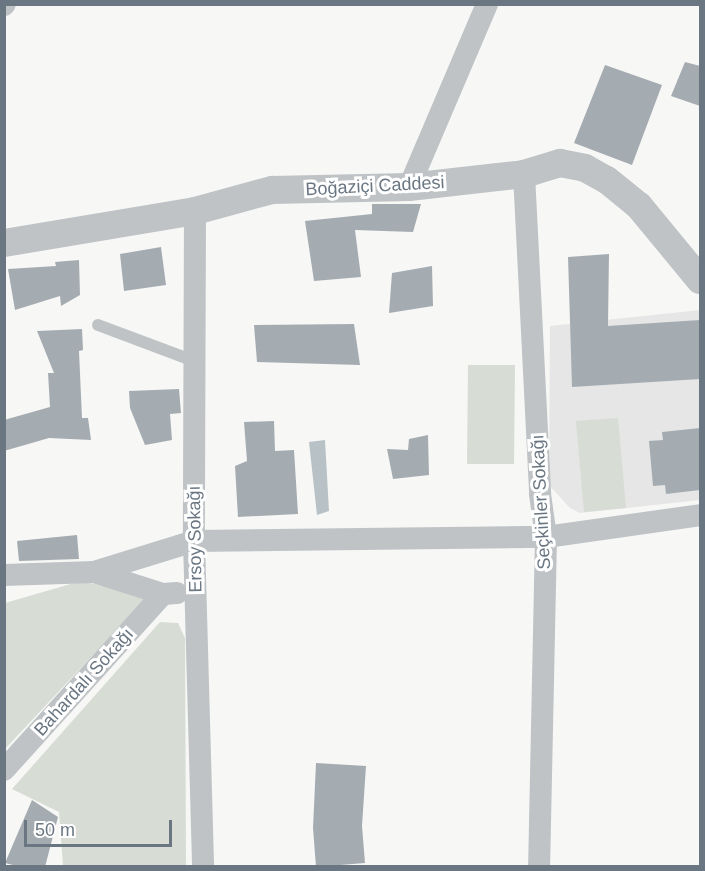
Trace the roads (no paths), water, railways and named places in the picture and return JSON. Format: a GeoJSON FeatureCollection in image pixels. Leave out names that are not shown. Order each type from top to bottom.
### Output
{"type":"FeatureCollection","features":[{"type":"Feature","properties":{"kind":"street"},"geometry":{"type":"LineString","coordinates":[[409,187],[487,4]]}},
{"type":"Feature","properties":{"kind":"street","name":"Boğaziçi Caddesi"},"geometry":{"type":"LineString","coordinates":[[4,243],[195,211],[272,190],[409,187],[524,174],[560,164],[585,168],[607,180],[639,206],[700,280]]}},
{"type":"Feature","properties":{"kind":"street","name":"Seçkinler Sokağı"},"geometry":{"type":"LineString","coordinates":[[524,174],[540,494],[546,537],[539,867]]}},
{"type":"Feature","properties":{"kind":"street","name":"Ersoy Sokağı"},"geometry":{"type":"LineString","coordinates":[[195,211],[194,541],[203,867]]}},
{"type":"Feature","properties":{"kind":"street"},"geometry":{"type":"LineString","coordinates":[[4,575],[94,572],[194,541],[546,537],[700,514]]}},
{"type":"Feature","properties":{"kind":"street"},"geometry":{"type":"LineString","coordinates":[[94,572],[163,594],[197,592]]}},
{"type":"Feature","properties":{"kind":"street","name":"Bahardalı Sokağı"},"geometry":{"type":"LineString","coordinates":[[4,770],[163,594]]}},
{"type":"Feature","properties":{"kind":"lane"},"geometry":{"type":"LineString","coordinates":[[98,325],[194,361]]}}]}
